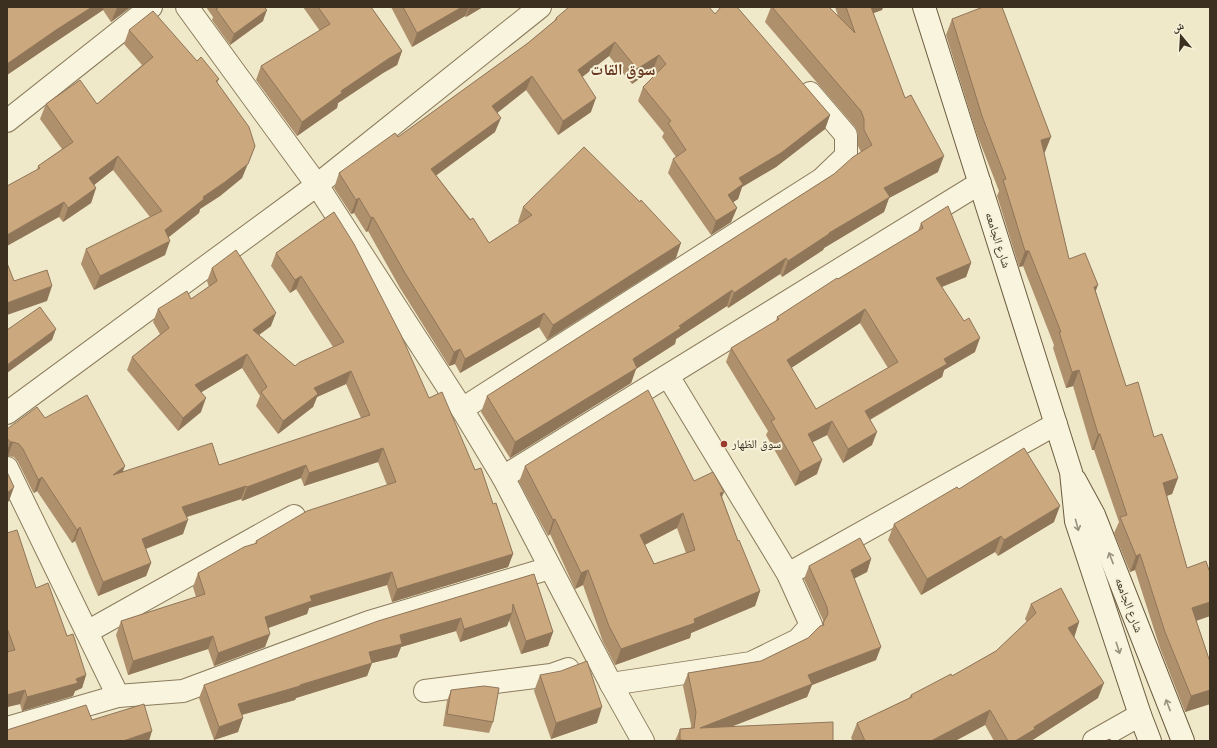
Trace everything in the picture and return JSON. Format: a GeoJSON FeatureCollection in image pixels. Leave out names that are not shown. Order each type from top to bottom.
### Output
{"type":"FeatureCollection","features":[{"type":"Feature","properties":{"kind":"street"},"geometry":{"type":"LineString","coordinates":[[7,121],[151,7]]}},
{"type":"Feature","properties":{"kind":"street"},"geometry":{"type":"LineString","coordinates":[[187,7],[317,185],[462,408],[503,477],[597,658],[643,741]]}},
{"type":"Feature","properties":{"kind":"street"},"geometry":{"type":"LineString","coordinates":[[7,413],[317,185],[540,7]]}},
{"type":"Feature","properties":{"kind":"street","name":"شارع الجامعه"},"geometry":{"type":"LineString","coordinates":[[924,7],[1071,472],[1094,515],[1183,741]]}},
{"type":"Feature","properties":{"kind":"street"},"geometry":{"type":"LineString","coordinates":[[462,408],[822,179],[846,156],[846,135],[796,77]]}},
{"type":"Feature","properties":{"kind":"street"},"geometry":{"type":"LineString","coordinates":[[503,477],[980,183]]}},
{"type":"Feature","properties":{"kind":"street"},"geometry":{"type":"LineString","coordinates":[[611,684],[751,663],[798,640],[811,625],[788,574],[668,376]]}},
{"type":"Feature","properties":{"kind":"street"},"geometry":{"type":"LineString","coordinates":[[788,574],[1056,424]]}},
{"type":"Feature","properties":{"kind":"street"},"geometry":{"type":"LineString","coordinates":[[7,468],[118,696]]}},
{"type":"Feature","properties":{"kind":"street","name":"شارع الجامعه"},"geometry":{"type":"LineString","coordinates":[[1071,472],[1076,522],[1150,741]]}},
{"type":"Feature","properties":{"kind":"street"},"geometry":{"type":"LineString","coordinates":[[87,632],[294,516]]}},
{"type":"Feature","properties":{"kind":"street"},"geometry":{"type":"LineString","coordinates":[[7,728],[118,696],[183,691],[369,622],[550,568]]}},
{"type":"Feature","properties":{"kind":"street"},"geometry":{"type":"LineString","coordinates":[[425,691],[550,675],[597,658]]}},
{"type":"Feature","properties":{"kind":"street"},"geometry":{"type":"LineString","coordinates":[[1094,741],[1140,715]]}},
{"type":"Feature","properties":{"kind":"building"},"geometry":{"type":"Polygon","coordinates":[[[7,7],[92,7],[7,64],[7,7]]]}},
{"type":"Feature","properties":{"kind":"building"},"geometry":{"type":"Polygon","coordinates":[[[217,7],[264,7],[267,10],[234,34],[216,9],[218,8],[217,7]]]}},
{"type":"Feature","properties":{"kind":"building"},"geometry":{"type":"Polygon","coordinates":[[[318,7],[371,7],[402,51],[341,91],[342,93],[302,122],[261,66],[330,24],[318,7]]]}},
{"type":"Feature","properties":{"kind":"building"},"geometry":{"type":"Polygon","coordinates":[[[403,7],[462,7],[417,33],[403,7]]]}},
{"type":"Feature","properties":{"kind":"building"},"geometry":{"type":"Polygon","coordinates":[[[569,7],[709,7],[715,14],[721,7],[737,7],[830,115],[781,153],[739,178],[743,184],[728,195],[737,208],[716,221],[673,159],[686,150],[668,123],[671,121],[643,87],[666,64],[659,55],[637,69],[615,42],[578,70],[596,98],[563,121],[532,76],[492,106],[501,118],[431,169],[470,220],[473,218],[489,243],[532,215],[523,207],[584,147],[640,202],[641,200],[681,243],[553,325],[544,313],[465,359],[460,349],[454,352],[405,273],[373,217],[371,218],[359,198],[356,200],[339,173],[395,133],[398,137],[528,43],[569,7]]]}},
{"type":"Feature","properties":{"kind":"building"},"geometry":{"type":"Polygon","coordinates":[[[772,7],[829,7],[855,33],[846,7],[871,7],[905,98],[911,95],[944,156],[884,188],[890,197],[829,233],[788,261],[786,258],[734,293],[732,290],[679,326],[681,328],[633,359],[637,368],[515,442],[487,396],[834,174],[853,157],[872,145],[864,130],[864,119],[861,111],[772,7]]]}},
{"type":"Feature","properties":{"kind":"building"},"geometry":{"type":"Polygon","coordinates":[[[983,7],[1002,7],[1051,137],[1041,140],[1069,259],[1085,253],[1098,285],[1094,287],[1126,386],[1138,382],[1154,437],[1162,434],[1178,478],[1163,483],[1187,568],[1206,561],[1210,573],[1210,602],[1192,608],[1210,662],[1210,690],[1191,696],[1165,632],[1140,554],[1136,556],[1120,517],[1127,515],[1100,434],[1098,434],[1079,370],[1072,372],[1059,332],[1061,332],[1029,251],[1025,251],[1003,180],[1006,179],[982,116],[952,19],[983,7]]]}},
{"type":"Feature","properties":{"kind":"building"},"geometry":{"type":"Polygon","coordinates":[[[153,11],[197,61],[201,57],[219,79],[216,81],[249,127],[255,146],[248,164],[203,197],[204,199],[165,230],[170,241],[100,276],[86,249],[162,211],[118,156],[89,178],[96,188],[68,208],[64,202],[7,235],[7,186],[40,168],[38,166],[73,142],[46,104],[80,80],[97,104],[153,57],[129,30],[153,11]]]}},
{"type":"Feature","properties":{"kind":"building"},"geometry":{"type":"Polygon","coordinates":[[[948,206],[971,263],[936,278],[964,321],[969,318],[980,338],[944,359],[947,364],[865,411],[877,432],[848,449],[832,421],[808,434],[822,460],[800,472],[771,421],[775,419],[731,348],[779,319],[777,317],[837,278],[838,279],[923,228],[921,223],[948,206]],[[865,309],[787,360],[816,409],[898,362],[865,309]]]}},
{"type":"Feature","properties":{"kind":"building"},"geometry":{"type":"Polygon","coordinates":[[[334,212],[354,244],[401,335],[429,398],[442,392],[475,470],[481,468],[493,504],[496,503],[513,554],[397,589],[392,572],[310,596],[312,601],[265,617],[270,634],[218,653],[213,636],[133,661],[121,621],[205,594],[198,573],[244,547],[257,543],[256,541],[307,511],[396,482],[383,448],[309,473],[306,465],[247,487],[246,486],[182,507],[188,520],[142,539],[151,563],[103,582],[80,527],[77,530],[42,477],[38,480],[23,449],[19,444],[10,442],[7,438],[7,429],[37,407],[45,418],[87,395],[125,466],[113,475],[212,443],[219,465],[370,415],[351,371],[314,388],[318,394],[283,421],[261,392],[267,387],[247,354],[195,385],[206,398],[183,418],[132,357],[169,328],[158,309],[187,291],[191,299],[217,281],[212,268],[236,250],[276,313],[253,330],[295,366],[300,362],[344,342],[301,276],[295,280],[276,253],[334,212]]]}},
{"type":"Feature","properties":{"kind":"building"},"geometry":{"type":"Polygon","coordinates":[[[7,263],[14,281],[47,270],[52,286],[7,303],[7,263]]]}},
{"type":"Feature","properties":{"kind":"building"},"geometry":{"type":"Polygon","coordinates":[[[40,307],[56,329],[7,365],[7,330],[40,307]]]}},
{"type":"Feature","properties":{"kind":"building"},"geometry":{"type":"Polygon","coordinates":[[[648,390],[694,481],[713,472],[724,492],[720,493],[738,541],[739,540],[760,591],[694,619],[695,623],[621,649],[609,626],[588,570],[581,573],[555,519],[553,520],[525,466],[648,390]],[[683,513],[640,535],[654,564],[695,550],[683,513]]]}},
{"type":"Feature","properties":{"kind":"building"},"geometry":{"type":"Polygon","coordinates":[[[1024,448],[1060,506],[1004,540],[1001,536],[927,579],[894,524],[957,487],[959,489],[1024,448]]]}},
{"type":"Feature","properties":{"kind":"building"},"geometry":{"type":"Polygon","coordinates":[[[7,472],[14,487],[7,493],[7,472]]]}},
{"type":"Feature","properties":{"kind":"building"},"geometry":{"type":"Polygon","coordinates":[[[17,530],[36,588],[48,583],[67,636],[73,634],[86,675],[76,679],[78,683],[27,697],[25,690],[7,695],[7,652],[15,650],[7,628],[7,533],[17,530]]]}},
{"type":"Feature","properties":{"kind":"building"},"geometry":{"type":"Polygon","coordinates":[[[860,538],[871,559],[851,570],[881,647],[808,675],[812,684],[700,728],[833,722],[833,741],[680,740],[680,729],[694,728],[696,712],[688,673],[761,661],[808,638],[820,626],[824,625],[823,623],[828,614],[827,607],[809,566],[860,538]]]}},
{"type":"Feature","properties":{"kind":"building"},"geometry":{"type":"Polygon","coordinates":[[[534,574],[553,632],[526,641],[513,604],[512,613],[464,629],[461,618],[400,635],[402,644],[369,652],[372,663],[238,704],[243,718],[219,727],[204,685],[378,621],[534,574]]]}},
{"type":"Feature","properties":{"kind":"building"},"geometry":{"type":"Polygon","coordinates":[[[1061,588],[1079,622],[1068,628],[1104,683],[1034,727],[1035,729],[1015,741],[1008,741],[990,710],[931,741],[865,741],[857,723],[912,697],[911,695],[951,674],[952,676],[996,651],[1036,613],[1031,604],[1061,588]]]}},
{"type":"Feature","properties":{"kind":"building"},"geometry":{"type":"Polygon","coordinates":[[[587,661],[602,707],[556,723],[540,675],[561,671],[587,661]]]}},
{"type":"Feature","properties":{"kind":"building"},"geometry":{"type":"Polygon","coordinates":[[[484,686],[499,688],[493,722],[447,714],[451,690],[484,686]]]}},
{"type":"Feature","properties":{"kind":"building"},"geometry":{"type":"Polygon","coordinates":[[[144,704],[152,731],[123,741],[7,741],[7,730],[86,705],[92,720],[144,704]]]}},
{"type":"Feature","properties":{"kind":"place","name":"سوق الظهار"},"geometry":{"type":"Point","coordinates":[724,444]}},
{"type":"Feature","properties":{"kind":"district","name":"سوق القات"},"geometry":{"type":"Point","coordinates":[623,69]}}]}
